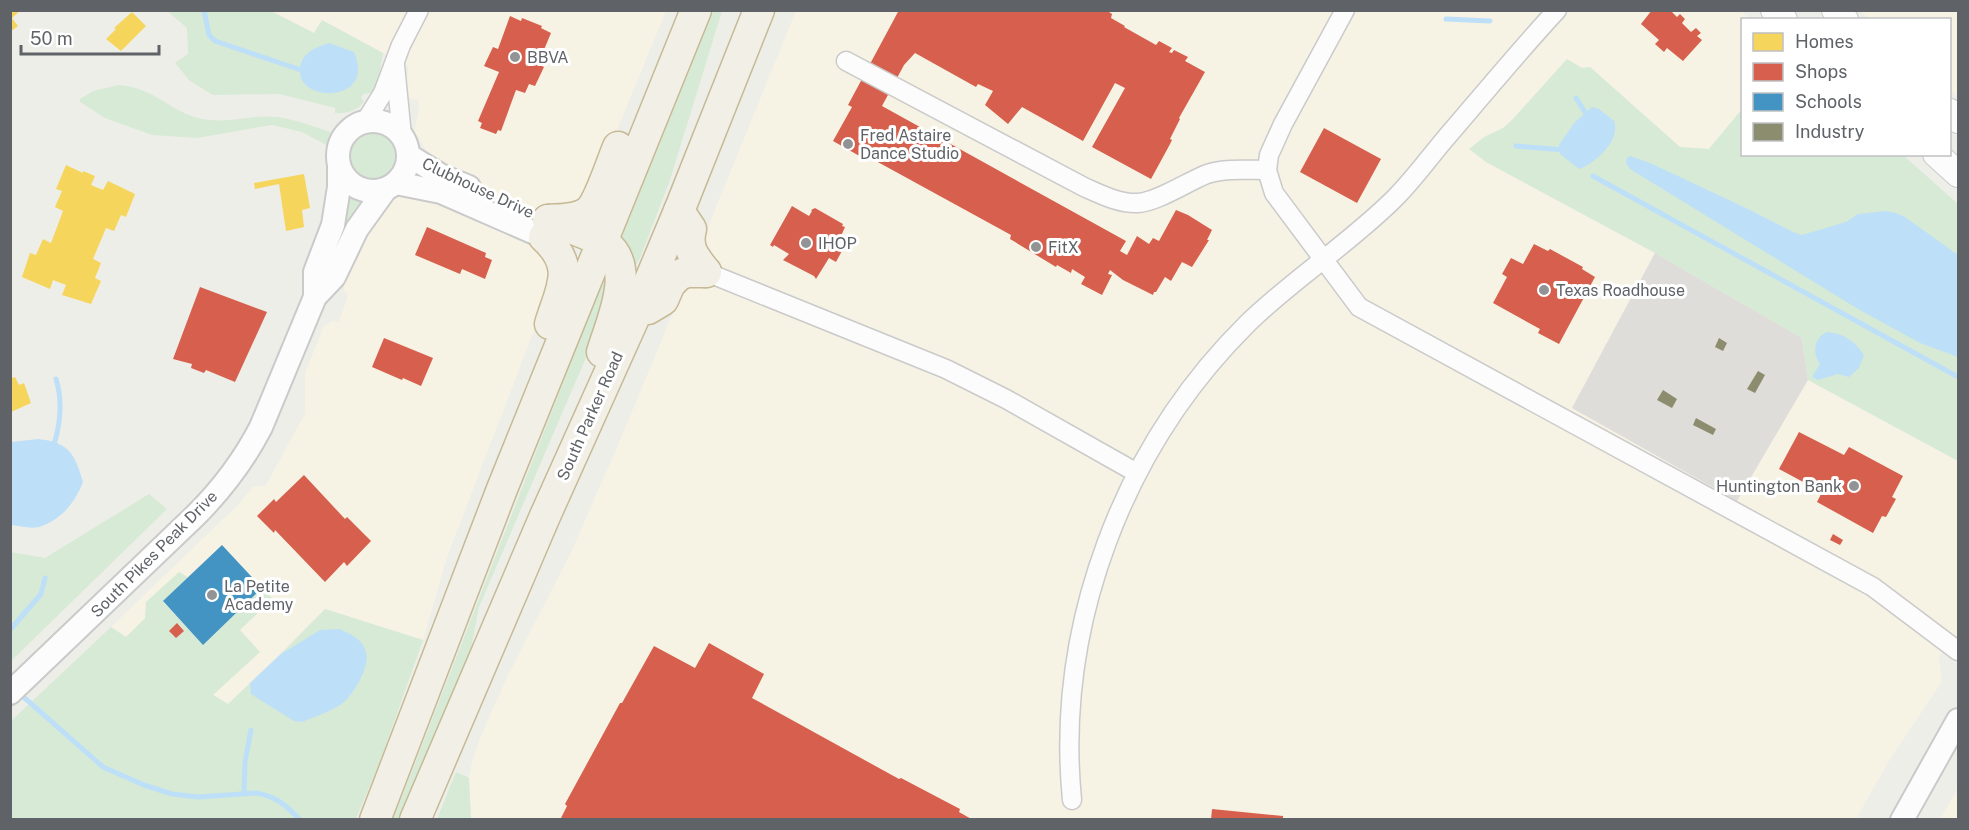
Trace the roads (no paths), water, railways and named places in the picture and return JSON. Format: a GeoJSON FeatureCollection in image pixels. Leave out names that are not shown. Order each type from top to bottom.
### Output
{"type":"FeatureCollection","features":[{"type":"Feature","properties":{"kind":"highway"},"geometry":{"type":"LineString","coordinates":[[546,229],[588,211],[595,202],[673,10]]}},
{"type":"Feature","properties":{"kind":"highway"},"geometry":{"type":"LineString","coordinates":[[375,819],[399,762],[502,489],[696,10]]}},
{"type":"Feature","properties":{"kind":"highway","name":"South Parker Road"},"geometry":{"type":"LineString","coordinates":[[415,819],[566,469],[634,318],[759,10]]}},
{"type":"Feature","properties":{"kind":"highway"},"geometry":{"type":"LineString","coordinates":[[679,211],[691,229],[688,239],[694,257],[706,272]]}},
{"type":"Feature","properties":{"kind":"highway"},"geometry":{"type":"LineString","coordinates":[[546,229],[602,242],[608,247],[618,264],[621,279],[620,291],[566,469]]}},
{"type":"Feature","properties":{"kind":"highway"},"geometry":{"type":"LineString","coordinates":[[502,489],[565,276],[565,265],[546,229]]}},
{"type":"Feature","properties":{"kind":"highway"},"geometry":{"type":"LineString","coordinates":[[634,318],[663,300],[670,284],[679,275],[687,272],[706,272]]}},
{"type":"Feature","properties":{"kind":"main road"},"geometry":{"type":"LineString","coordinates":[[1938,156],[1959,174]]}},
{"type":"Feature","properties":{"kind":"street"},"geometry":{"type":"LineString","coordinates":[[365,122],[383,93],[400,45],[418,10]]}},
{"type":"Feature","properties":{"kind":"street"},"geometry":{"type":"LineString","coordinates":[[1345,10],[1283,124],[1269,155],[1267,170],[1274,193],[1347,293],[1364,311],[1854,577],[1887,597],[1959,651]]}},
{"type":"Feature","properties":{"kind":"street"},"geometry":{"type":"LineString","coordinates":[[1072,800],[1069,760],[1071,716],[1083,622],[1103,553],[1137,473],[1175,409],[1210,364],[1250,322],[1323,259],[1362,229],[1396,197],[1557,10]]}},
{"type":"Feature","properties":{"kind":"street"},"geometry":{"type":"LineString","coordinates":[[846,61],[1084,187],[1127,202],[1148,201],[1208,174],[1234,170],[1267,170]]}},
{"type":"Feature","properties":{"kind":"street"},"geometry":{"type":"LineString","coordinates":[[395,63],[405,146],[405,170],[390,186],[371,192],[357,188],[346,179],[339,167],[338,158],[342,140],[354,126],[365,122],[376,121],[395,128],[405,146]]}},
{"type":"Feature","properties":{"kind":"street","name":"Clubhouse Drive"},"geometry":{"type":"LineString","coordinates":[[405,146],[442,176],[546,229]]}},
{"type":"Feature","properties":{"kind":"street","name":"South Pikes Peak Drive"},"geometry":{"type":"LineString","coordinates":[[315,297],[315,272],[333,225],[339,187],[339,167]]}},
{"type":"Feature","properties":{"kind":"street","name":"Clubhouse Drive"},"geometry":{"type":"LineString","coordinates":[[390,186],[441,192],[546,229]]}},
{"type":"Feature","properties":{"kind":"street","name":"South Pikes Peak Drive"},"geometry":{"type":"LineString","coordinates":[[10,693],[216,496],[243,459],[261,427],[315,297],[334,277],[357,229],[390,186]]}},
{"type":"Feature","properties":{"kind":"street"},"geometry":{"type":"LineString","coordinates":[[706,272],[945,369],[1006,399],[1137,473]]}},
{"type":"Feature","properties":{"kind":"street"},"geometry":{"type":"LineString","coordinates":[[1902,819],[1959,720]]}},
{"type":"Feature","properties":{"kind":"water"},"geometry":{"type":"Polygon","coordinates":[[[329,43],[354,52],[358,69],[355,81],[346,89],[334,93],[322,93],[310,88],[302,81],[300,70],[306,55],[313,49],[329,43]]]}},
{"type":"Feature","properties":{"kind":"water"},"geometry":{"type":"Polygon","coordinates":[[[1592,107],[1599,109],[1614,121],[1614,136],[1606,150],[1593,162],[1579,169],[1560,154],[1559,145],[1575,122],[1592,107]]]}},
{"type":"Feature","properties":{"kind":"water"},"geometry":{"type":"Polygon","coordinates":[[[1630,156],[1650,163],[1802,235],[1846,222],[1858,214],[1886,211],[1905,217],[1958,255],[1958,357],[1920,343],[1858,309],[1630,169],[1626,163],[1630,156]]]}},
{"type":"Feature","properties":{"kind":"water"},"geometry":{"type":"Polygon","coordinates":[[[1827,332],[1839,334],[1848,339],[1864,355],[1859,368],[1849,377],[1838,374],[1818,380],[1812,377],[1820,364],[1815,350],[1817,342],[1827,332]]]}},
{"type":"Feature","properties":{"kind":"water"},"geometry":{"type":"Polygon","coordinates":[[[38,439],[57,443],[69,451],[77,464],[83,482],[71,504],[54,520],[36,528],[11,525],[11,442],[38,439]]]}},
{"type":"Feature","properties":{"kind":"water"},"geometry":{"type":"Polygon","coordinates":[[[339,629],[359,640],[367,658],[358,683],[343,703],[302,722],[294,721],[251,694],[250,683],[281,654],[320,630],[339,629]]]}},
{"type":"Feature","properties":{"kind":"waterway"},"geometry":{"type":"LineString","coordinates":[[204,10],[209,35],[215,41],[307,72]]}},
{"type":"Feature","properties":{"kind":"waterway"},"geometry":{"type":"LineString","coordinates":[[1446,19],[1490,21]]}},
{"type":"Feature","properties":{"kind":"waterway"},"geometry":{"type":"LineString","coordinates":[[1576,98],[1588,117]]}},
{"type":"Feature","properties":{"kind":"waterway"},"geometry":{"type":"LineString","coordinates":[[1516,146],[1565,150]]}},
{"type":"Feature","properties":{"kind":"waterway"},"geometry":{"type":"LineString","coordinates":[[1593,176],[1958,377]]}},
{"type":"Feature","properties":{"kind":"waterway"},"geometry":{"type":"LineString","coordinates":[[53,448],[60,414],[56,379]]}},
{"type":"Feature","properties":{"kind":"waterway"},"geometry":{"type":"LineString","coordinates":[[10,630],[41,594],[45,578]]}},
{"type":"Feature","properties":{"kind":"waterway"},"geometry":{"type":"LineString","coordinates":[[19,693],[103,767],[144,785],[172,794],[198,797],[263,794],[281,802],[300,820]]}},
{"type":"Feature","properties":{"kind":"waterway"},"geometry":{"type":"LineString","coordinates":[[244,793],[245,762],[251,730]]}},
{"type":"Feature","properties":{"kind":"place","name":"BBVA"},"geometry":{"type":"Point","coordinates":[515,57]}},
{"type":"Feature","properties":{"kind":"place","name":"Fred Astaire Dance Studio"},"geometry":{"type":"Point","coordinates":[848,144]}},
{"type":"Feature","properties":{"kind":"place","name":"IHOP"},"geometry":{"type":"Point","coordinates":[806,243]}},
{"type":"Feature","properties":{"kind":"place","name":"FitX"},"geometry":{"type":"Point","coordinates":[1036,247]}},
{"type":"Feature","properties":{"kind":"place","name":"Texas Roadhouse"},"geometry":{"type":"Point","coordinates":[1544,290]}},
{"type":"Feature","properties":{"kind":"place","name":"Huntington Bank"},"geometry":{"type":"Point","coordinates":[1854,486]}},
{"type":"Feature","properties":{"kind":"place","name":"La Petite Academy"},"geometry":{"type":"Point","coordinates":[212,595]}}]}
